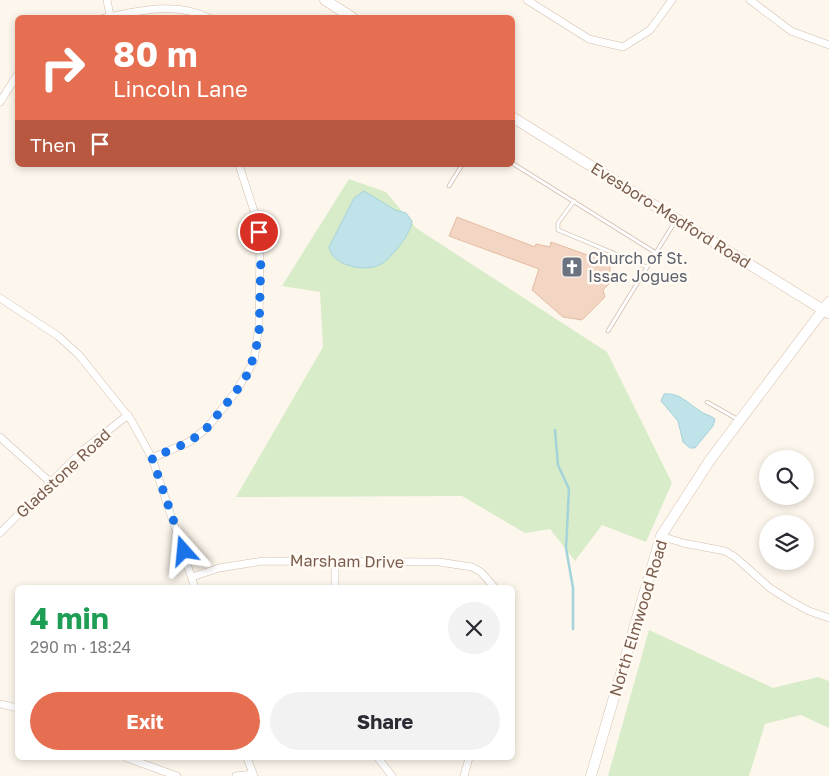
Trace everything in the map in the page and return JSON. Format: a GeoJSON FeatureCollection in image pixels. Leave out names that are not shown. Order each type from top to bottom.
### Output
{"type":"FeatureCollection","features":[{"type":"Feature","properties":{"kind":"main road"},"geometry":{"type":"LineString","coordinates":[[326,0],[348,15]]}},
{"type":"Feature","properties":{"kind":"main road","name":"Evesboro-Medford Road"},"geometry":{"type":"LineString","coordinates":[[515,119],[677,219],[827,308]]}},
{"type":"Feature","properties":{"kind":"main road","name":"North Elmwood Road"},"geometry":{"type":"LineString","coordinates":[[591,776],[661,536],[677,509],[740,420],[827,308]]}},
{"type":"Feature","properties":{"kind":"street"},"geometry":{"type":"LineString","coordinates":[[107,0],[107,15]]}},
{"type":"Feature","properties":{"kind":"street"},"geometry":{"type":"LineString","coordinates":[[527,0],[589,39],[622,47],[650,30],[672,0]]}},
{"type":"Feature","properties":{"kind":"street"},"geometry":{"type":"LineString","coordinates":[[750,0],[791,31],[829,45]]}},
{"type":"Feature","properties":{"kind":"street"},"geometry":{"type":"LineString","coordinates":[[117,15],[169,8],[192,11],[202,15]]}},
{"type":"Feature","properties":{"kind":"street"},"geometry":{"type":"LineString","coordinates":[[0,102],[15,79]]}},
{"type":"Feature","properties":{"kind":"street"},"geometry":{"type":"LineString","coordinates":[[152,458],[189,442],[206,429],[242,382],[257,349],[261,288],[260,243],[254,211],[240,167]]}},
{"type":"Feature","properties":{"kind":"street"},"geometry":{"type":"LineString","coordinates":[[0,298],[58,336],[89,365],[128,415],[152,458],[194,585]]}},
{"type":"Feature","properties":{"kind":"street","name":"Gladstone Road"},"geometry":{"type":"LineString","coordinates":[[0,533],[90,444],[128,415]]}},
{"type":"Feature","properties":{"kind":"street"},"geometry":{"type":"LineString","coordinates":[[0,437],[50,482]]}},
{"type":"Feature","properties":{"kind":"street"},"geometry":{"type":"LineString","coordinates":[[661,536],[684,543],[725,551],[735,557],[770,588],[808,611],[829,618]]}},
{"type":"Feature","properties":{"kind":"street","name":"Marsham Drive"},"geometry":{"type":"LineString","coordinates":[[192,577],[220,568],[263,561],[335,563],[439,562],[462,565],[481,572],[492,585]]}},
{"type":"Feature","properties":{"kind":"street"},"geometry":{"type":"LineString","coordinates":[[334,585],[335,563]]}},
{"type":"Feature","properties":{"kind":"street"},"geometry":{"type":"LineString","coordinates":[[0,704],[15,707]]}},
{"type":"Feature","properties":{"kind":"street"},"geometry":{"type":"LineString","coordinates":[[133,760],[177,776]]}},
{"type":"Feature","properties":{"kind":"street"},"geometry":{"type":"LineString","coordinates":[[236,776],[254,775],[248,760]]}},
{"type":"Feature","properties":{"kind":"street"},"geometry":{"type":"LineString","coordinates":[[380,760],[392,776]]}},
{"type":"Feature","properties":{"kind":"street"},"geometry":{"type":"LineString","coordinates":[[464,776],[468,760]]}},
{"type":"Feature","properties":{"kind":"lane"},"geometry":{"type":"LineString","coordinates":[[515,165],[656,253]]}},
{"type":"Feature","properties":{"kind":"lane"},"geometry":{"type":"LineString","coordinates":[[449,186],[461,167]]}},
{"type":"Feature","properties":{"kind":"lane"},"geometry":{"type":"LineString","coordinates":[[574,201],[558,223],[558,230],[648,267]]}},
{"type":"Feature","properties":{"kind":"lane"},"geometry":{"type":"LineString","coordinates":[[608,330],[677,219]]}},
{"type":"Feature","properties":{"kind":"lane"},"geometry":{"type":"LineString","coordinates":[[707,402],[740,420]]}},
{"type":"Feature","properties":{"kind":"green space"},"geometry":{"type":"Polygon","coordinates":[[[349,179],[386,192],[416,228],[607,352],[672,483],[646,542],[602,525],[575,561],[550,529],[525,533],[462,496],[236,497],[323,347],[320,292],[282,286],[349,179]]]}},
{"type":"Feature","properties":{"kind":"green space"},"geometry":{"type":"Polygon","coordinates":[[[649,630],[773,688],[818,677],[829,681],[829,728],[801,715],[765,724],[749,776],[608,776],[649,630]]]}},
{"type":"Feature","properties":{"kind":"water"},"geometry":{"type":"Polygon","coordinates":[[[364,191],[395,210],[406,213],[412,221],[409,232],[390,257],[375,267],[359,268],[336,259],[331,254],[329,247],[354,198],[364,191]]]}},
{"type":"Feature","properties":{"kind":"water"},"geometry":{"type":"Polygon","coordinates":[[[664,394],[679,397],[715,419],[713,426],[695,448],[690,448],[683,442],[678,421],[661,401],[664,394]]]}},
{"type":"Feature","properties":{"kind":"building","name":"Church of St. Issac Jogues"},"geometry":{"type":"Polygon","coordinates":[[[457,217],[535,247],[536,244],[550,247],[551,242],[610,263],[610,283],[603,290],[605,297],[582,320],[563,317],[532,290],[539,269],[449,236],[457,217]]]}},
{"type":"Feature","properties":{"kind":"waterway"},"geometry":{"type":"LineString","coordinates":[[555,430],[558,465],[569,489],[566,548],[573,588],[573,629]]}},
{"type":"Feature","properties":{"kind":"place","name":"Church of St. Issac Jogues"},"geometry":{"type":"Point","coordinates":[572,267]}},
{"type":"Feature","properties":{"kind":"route"},"geometry":{"type":"LineString","coordinates":[[184,551],[152,458],[189,442],[206,429],[221,412],[249,372],[254,360],[259,337],[261,288],[259,232]]}}]}
